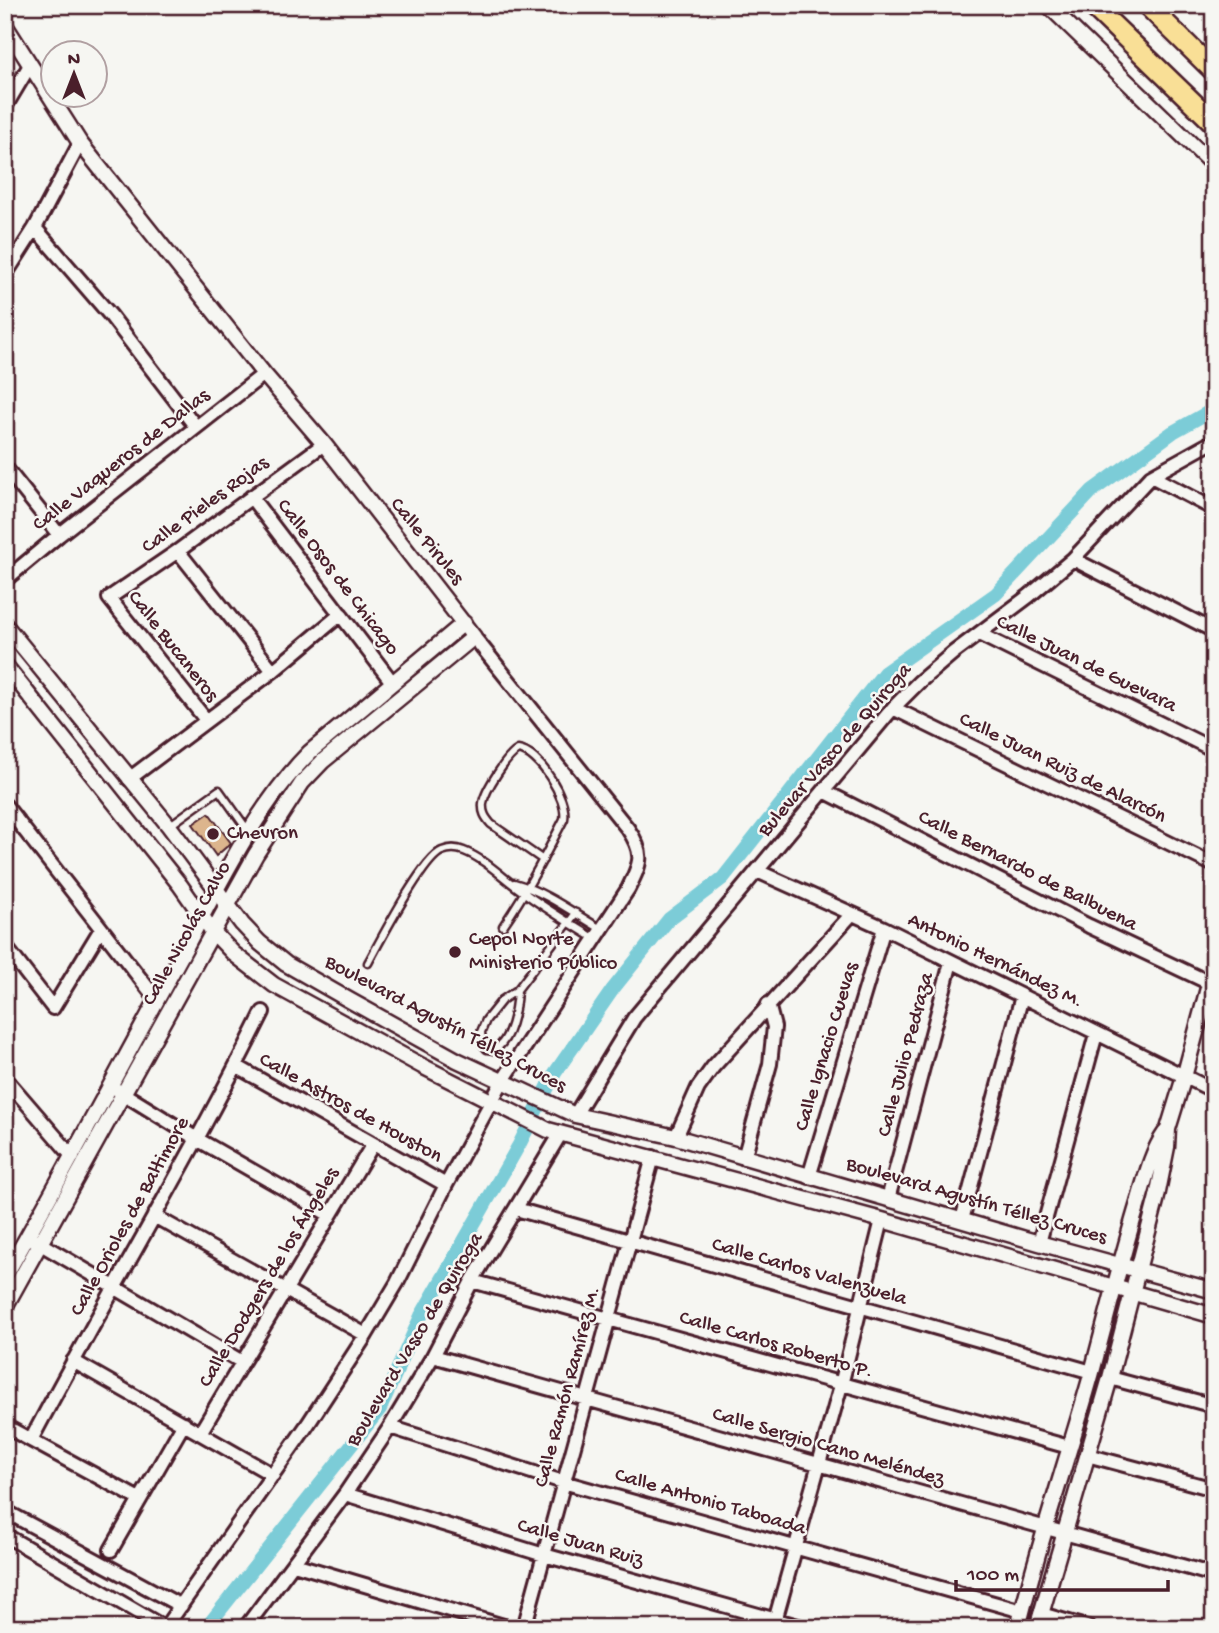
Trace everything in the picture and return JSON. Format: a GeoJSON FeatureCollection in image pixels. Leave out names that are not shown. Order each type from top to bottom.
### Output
{"type":"FeatureCollection","features":[{"type":"Feature","properties":{"kind":"main road"},"geometry":{"type":"LineString","coordinates":[[1092,5],[1214,123]]}},
{"type":"Feature","properties":{"kind":"main road"},"geometry":{"type":"LineString","coordinates":[[1147,5],[1214,71]]}},
{"type":"Feature","properties":{"kind":"street"},"geometry":{"type":"LineString","coordinates":[[1048,5],[1214,166]]}},
{"type":"Feature","properties":{"kind":"street","name":"Calle Pirules"},"geometry":{"type":"LineString","coordinates":[[5,25],[80,143],[264,374],[324,444],[635,840],[640,860],[628,889],[491,1101],[397,1283],[366,1335],[273,1475],[165,1628]]}},
{"type":"Feature","properties":{"kind":"street"},"geometry":{"type":"LineString","coordinates":[[5,107],[30,65]]}},
{"type":"Feature","properties":{"kind":"street"},"geometry":{"type":"LineString","coordinates":[[5,275],[35,228],[80,143]]}},
{"type":"Feature","properties":{"kind":"street"},"geometry":{"type":"LineString","coordinates":[[35,228],[111,316],[196,427]]}},
{"type":"Feature","properties":{"kind":"street","name":"Calle Vaqueros de Dallas"},"geometry":{"type":"LineString","coordinates":[[5,580],[264,374]]}},
{"type":"Feature","properties":{"kind":"street","name":"Bulevar Vasco de Quiroga"},"geometry":{"type":"LineString","coordinates":[[575,1115],[634,1018],[893,708],[919,682],[1073,559],[1151,476],[1214,441]]}},
{"type":"Feature","properties":{"kind":"street","name":"Calle Pieles Rojas"},"geometry":{"type":"LineString","coordinates":[[109,598],[324,444]]}},
{"type":"Feature","properties":{"kind":"street"},"geometry":{"type":"LineString","coordinates":[[5,467],[59,535]]}},
{"type":"Feature","properties":{"kind":"street"},"geometry":{"type":"LineString","coordinates":[[1151,476],[1214,509]]}},
{"type":"Feature","properties":{"kind":"street","name":"Calle Osos de Chicago"},"geometry":{"type":"LineString","coordinates":[[251,497],[392,682]]}},
{"type":"Feature","properties":{"kind":"street"},"geometry":{"type":"LineString","coordinates":[[178,551],[273,671]]}},
{"type":"Feature","properties":{"kind":"street"},"geometry":{"type":"LineString","coordinates":[[1073,559],[1214,631]]}},
{"type":"Feature","properties":{"kind":"street","name":"Calle Bucaneros"},"geometry":{"type":"LineString","coordinates":[[109,598],[206,720]]}},
{"type":"Feature","properties":{"kind":"street"},"geometry":{"type":"LineString","coordinates":[[130,779],[273,671],[341,614]]}},
{"type":"Feature","properties":{"kind":"street","name":"Calle Nicolás Calvo"},"geometry":{"type":"LineString","coordinates":[[5,1307],[73,1157],[202,916],[273,795],[310,752],[464,623]]}},
{"type":"Feature","properties":{"kind":"street","name":"Boulevard Agustín Téllez Cruces"},"geometry":{"type":"LineString","coordinates":[[5,625],[169,826],[216,891],[260,943],[286,964],[457,1060],[575,1115],[676,1137],[1214,1291]]}},
{"type":"Feature","properties":{"kind":"street","name":"Calle Juan de Guevara"},"geometry":{"type":"LineString","coordinates":[[979,634],[1214,750]]}},
{"type":"Feature","properties":{"kind":"street","name":"Calle Nicolás Calvo"},"geometry":{"type":"LineString","coordinates":[[5,1276],[34,1240],[124,1095],[213,932],[281,813],[302,783],[323,761],[474,637]]}},
{"type":"Feature","properties":{"kind":"street","name":"Boulevard Agustín Téllez Cruces"},"geometry":{"type":"LineString","coordinates":[[5,665],[180,885],[213,932],[252,970],[274,985],[515,1114],[554,1132],[882,1220],[1214,1316]]}},
{"type":"Feature","properties":{"kind":"street","name":"Calle Juan Ruiz de Alarcón"},"geometry":{"type":"LineString","coordinates":[[893,708],[1214,865]]}},
{"type":"Feature","properties":{"kind":"street","name":"Calle Bernardo de Balbuena"},"geometry":{"type":"LineString","coordinates":[[824,791],[1089,926],[1212,984]]}},
{"type":"Feature","properties":{"kind":"street"},"geometry":{"type":"LineString","coordinates":[[5,805],[157,1000]]}},
{"type":"Feature","properties":{"kind":"street","name":"Antonio Hernández M."},"geometry":{"type":"LineString","coordinates":[[757,871],[884,928],[1214,1091]]}},
{"type":"Feature","properties":{"kind":"street"},"geometry":{"type":"LineString","coordinates":[[676,1137],[698,1088],[713,1068],[851,915]]}},
{"type":"Feature","properties":{"kind":"street","name":"Calle Ignacio Cuevas"},"geometry":{"type":"LineString","coordinates":[[809,1177],[884,928]]}},
{"type":"Feature","properties":{"kind":"street"},"geometry":{"type":"LineString","coordinates":[[5,946],[53,1007],[101,929]]}},
{"type":"Feature","properties":{"kind":"street","name":"Calle Julio Pedraza"},"geometry":{"type":"LineString","coordinates":[[888,1199],[951,961]]}},
{"type":"Feature","properties":{"kind":"street"},"geometry":{"type":"LineString","coordinates":[[1018,1628],[1043,1529],[1092,1372],[1119,1265],[1156,1149],[1168,1129],[1212,984],[1214,966]]}},
{"type":"Feature","properties":{"kind":"street"},"geometry":{"type":"LineString","coordinates":[[962,1220],[1023,996]]}},
{"type":"Feature","properties":{"kind":"street"},"geometry":{"type":"LineString","coordinates":[[744,1158],[770,1064],[774,1027],[768,1004]]}},
{"type":"Feature","properties":{"kind":"street","name":"Calle Orioles de Baltimore"},"geometry":{"type":"LineString","coordinates":[[31,1440],[197,1139],[263,1012]]}},
{"type":"Feature","properties":{"kind":"street"},"geometry":{"type":"LineString","coordinates":[[1039,1243],[1097,1034]]}},
{"type":"Feature","properties":{"kind":"street","name":"Calle Astros de Houston"},"geometry":{"type":"LineString","coordinates":[[236,1066],[446,1185]]}},
{"type":"Feature","properties":{"kind":"street"},"geometry":{"type":"LineString","coordinates":[[7,1085],[73,1157]]}},
{"type":"Feature","properties":{"kind":"street"},"geometry":{"type":"LineString","coordinates":[[111,1086],[197,1139],[330,1214]]}},
{"type":"Feature","properties":{"kind":"street"},"geometry":{"type":"LineString","coordinates":[[1090,1628],[1039,1621],[1110,1378],[1157,1197],[1168,1129]]}},
{"type":"Feature","properties":{"kind":"street","name":"Boulevard Vasco de Quiroga"},"geometry":{"type":"LineString","coordinates":[[245,1628],[345,1494],[390,1427],[433,1356],[472,1280],[516,1209],[554,1132]]}},
{"type":"Feature","properties":{"kind":"street","name":"Calle Dodgers de los Ángeles"},"geometry":{"type":"LineString","coordinates":[[200,1433],[373,1144]]}},
{"type":"Feature","properties":{"kind":"street","name":"Calle Ramón Ramírez M."},"geometry":{"type":"LineString","coordinates":[[524,1628],[653,1157]]}},
{"type":"Feature","properties":{"kind":"street","name":"Calle Carlos Valenzuela"},"geometry":{"type":"LineString","coordinates":[[516,1209],[1092,1372]]}},
{"type":"Feature","properties":{"kind":"street"},"geometry":{"type":"LineString","coordinates":[[154,1216],[366,1335]]}},
{"type":"Feature","properties":{"kind":"street"},"geometry":{"type":"LineString","coordinates":[[774,1623],[841,1385],[882,1220]]}},
{"type":"Feature","properties":{"kind":"street"},"geometry":{"type":"LineString","coordinates":[[34,1240],[242,1362]]}},
{"type":"Feature","properties":{"kind":"street","name":"Calle Carlos Roberto P."},"geometry":{"type":"LineString","coordinates":[[472,1280],[1069,1447]]}},
{"type":"Feature","properties":{"kind":"street","name":"Calle Sergio Cano Meléndez"},"geometry":{"type":"LineString","coordinates":[[433,1356],[1214,1575]]}},
{"type":"Feature","properties":{"kind":"street"},"geometry":{"type":"LineString","coordinates":[[73,1361],[273,1475]]}},
{"type":"Feature","properties":{"kind":"street"},"geometry":{"type":"LineString","coordinates":[[1110,1378],[1214,1406]]}},
{"type":"Feature","properties":{"kind":"street"},"geometry":{"type":"LineString","coordinates":[[111,1550],[184,1423]]}},
{"type":"Feature","properties":{"kind":"street"},"geometry":{"type":"LineString","coordinates":[[5,1426],[139,1499]]}},
{"type":"Feature","properties":{"kind":"street","name":"Calle Antonio Taboada"},"geometry":{"type":"LineString","coordinates":[[390,1427],[563,1482],[1022,1611]]}},
{"type":"Feature","properties":{"kind":"street"},"geometry":{"type":"LineString","coordinates":[[1087,1455],[1214,1489]]}},
{"type":"Feature","properties":{"kind":"street","name":"Calle Juan Ruiz"},"geometry":{"type":"LineString","coordinates":[[345,1494],[774,1623],[805,1628]]}},
{"type":"Feature","properties":{"kind":"street"},"geometry":{"type":"LineString","coordinates":[[5,1511],[181,1606]]}},
{"type":"Feature","properties":{"kind":"street"},"geometry":{"type":"LineString","coordinates":[[5,1535],[165,1628]]}},
{"type":"Feature","properties":{"kind":"street"},"geometry":{"type":"LineString","coordinates":[[294,1564],[510,1628]]}},
{"type":"Feature","properties":{"kind":"lane"},"geometry":{"type":"LineString","coordinates":[[503,926],[527,891],[543,860],[564,819],[564,804],[560,792],[532,755],[519,750],[511,754],[485,795],[482,805],[484,816],[491,824],[543,860]]}},
{"type":"Feature","properties":{"kind":"lane"},"geometry":{"type":"LineString","coordinates":[[169,826],[219,790],[250,833]]}},
{"type":"Feature","properties":{"kind":"lane"},"geometry":{"type":"LineString","coordinates":[[368,963],[431,859],[440,851],[453,849],[464,851],[508,881],[576,913],[598,934]]}},
{"type":"Feature","properties":{"kind":"lane"},"geometry":{"type":"LineString","coordinates":[[527,891],[570,923],[598,934]]}},
{"type":"Feature","properties":{"kind":"lane"},"geometry":{"type":"LineString","coordinates":[[517,990],[515,1008],[502,1045],[494,1050],[487,1049],[480,1037],[486,1020],[502,1000],[517,990],[576,913]]}},
{"type":"Feature","properties":{"kind":"building","name":"Chevron"},"geometry":{"type":"Polygon","coordinates":[[[209,813],[231,843],[216,856],[193,824],[209,813]]]}},
{"type":"Feature","properties":{"kind":"waterway"},"geometry":{"type":"LineString","coordinates":[[206,1628],[380,1409],[421,1316],[519,1145],[555,1073],[613,989],[669,919],[723,878],[884,673],[996,594],[1092,491],[1173,432],[1214,409]]}},
{"type":"Feature","properties":{"kind":"place","name":"Chevron"},"geometry":{"type":"Point","coordinates":[213,834]}},
{"type":"Feature","properties":{"kind":"place","name":"Cepol Norte Ministerio Público"},"geometry":{"type":"Point","coordinates":[455,952]}}]}
